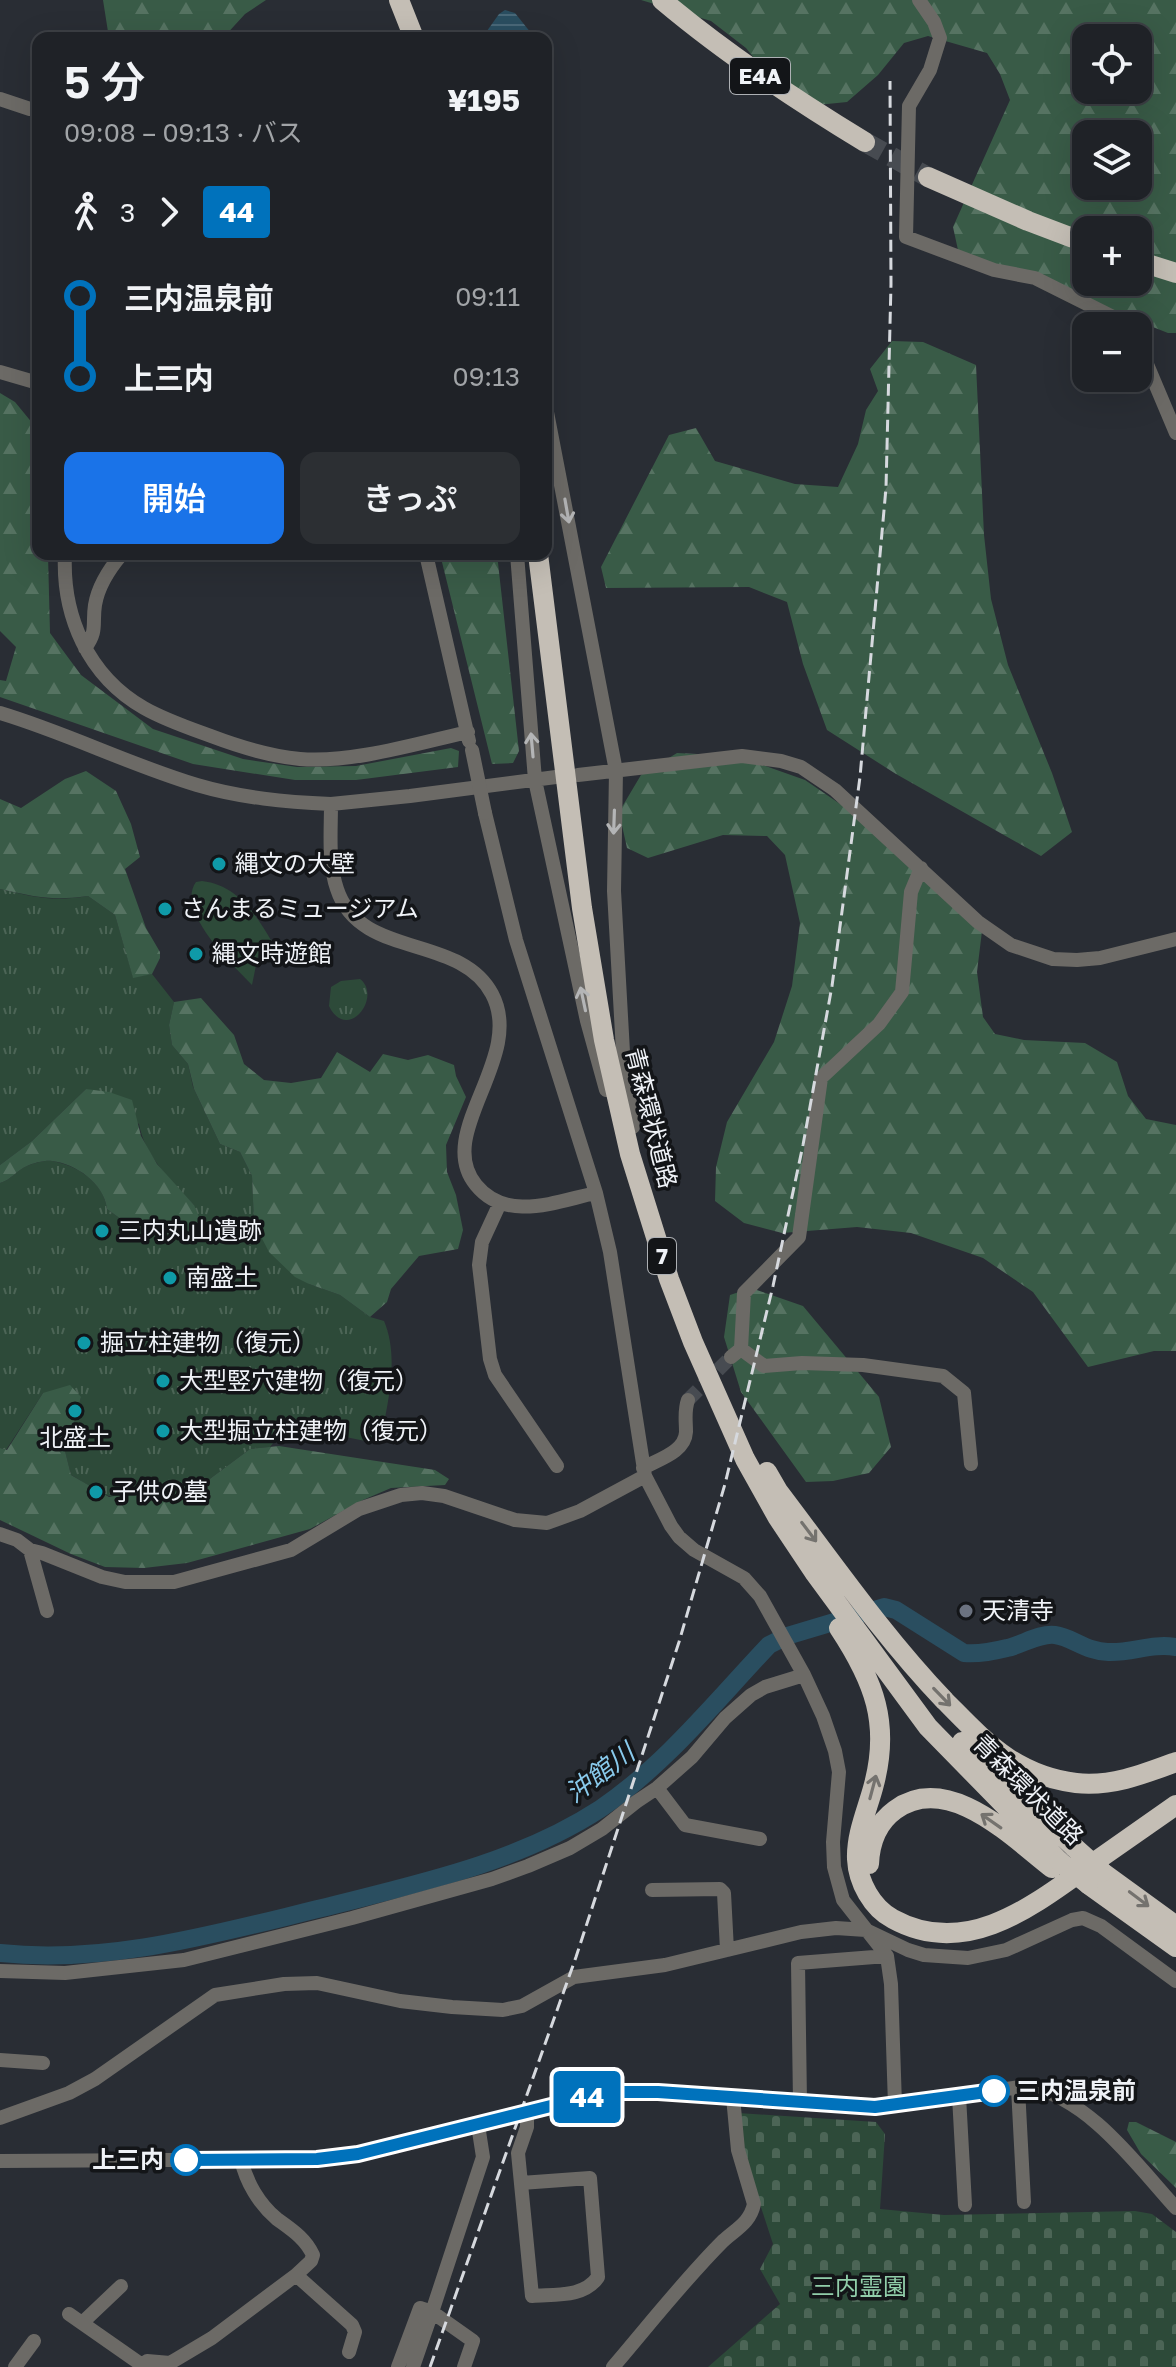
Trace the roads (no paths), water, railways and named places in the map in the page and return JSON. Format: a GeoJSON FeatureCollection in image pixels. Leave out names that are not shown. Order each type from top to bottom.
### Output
{"type":"FeatureCollection","features":[{"type":"Feature","properties":{"kind":"highway"},"geometry":{"type":"LineString","coordinates":[[399,0],[412,32]]}},
{"type":"Feature","properties":{"kind":"highway","name":"E4A"},"geometry":{"type":"LineString","coordinates":[[662,0],[729,54],[789,96],[865,142]]}},
{"type":"Feature","properties":{"kind":"highway"},"geometry":{"type":"LineString","coordinates":[[928,177],[1072,238]]}},
{"type":"Feature","properties":{"kind":"highway"},"geometry":{"type":"LineString","coordinates":[[1152,265],[1176,273]]}},
{"type":"Feature","properties":{"kind":"highway","name":"青森環状道路"},"geometry":{"type":"LineString","coordinates":[[539,560],[588,949],[604,1040],[630,1154],[669,1279],[709,1381],[745,1459],[778,1518],[860,1646],[944,1726],[1062,1859],[1090,1882],[1176,1926]]}},
{"type":"Feature","properties":{"kind":"highway"},"geometry":{"type":"LineString","coordinates":[[709,1381],[778,1491],[889,1639],[992,1746],[1030,1770],[1065,1781],[1100,1783],[1121,1780],[1176,1762]]}},
{"type":"Feature","properties":{"kind":"highway"},"geometry":{"type":"LineString","coordinates":[[860,1646],[880,1721],[879,1767],[859,1840],[857,1859],[865,1889],[874,1903],[888,1917],[905,1926],[942,1934],[962,1933],[999,1923],[1058,1889],[1176,1805]]}},
{"type":"Feature","properties":{"kind":"highway"},"geometry":{"type":"LineString","coordinates":[[1176,1790],[1052,1881],[986,1919],[963,1924],[924,1923],[903,1915],[875,1888],[869,1869],[870,1850],[876,1832],[886,1817],[918,1799],[938,1798],[956,1802],[1062,1859],[1090,1882],[1109,1910],[1147,1928],[1176,1947]]}},
{"type":"Feature","properties":{"kind":"street"},"geometry":{"type":"LineString","coordinates":[[919,0],[934,22],[940,38],[930,70],[909,106],[906,237],[994,270],[1035,278],[1103,312]]}},
{"type":"Feature","properties":{"kind":"street"},"geometry":{"type":"LineString","coordinates":[[0,99],[30,109]]}},
{"type":"Feature","properties":{"kind":"street"},"geometry":{"type":"LineString","coordinates":[[0,372],[32,381]]}},
{"type":"Feature","properties":{"kind":"street"},"geometry":{"type":"LineString","coordinates":[[1152,375],[1176,433]]}},
{"type":"Feature","properties":{"kind":"street"},"geometry":{"type":"LineString","coordinates":[[552,438],[616,771],[614,891],[623,1052],[632,1121],[666,1248],[669,1279]]}},
{"type":"Feature","properties":{"kind":"street"},"geometry":{"type":"LineString","coordinates":[[65,560],[67,598],[78,637],[85,648],[115,687],[142,707],[182,726],[266,754],[301,759],[340,758],[468,732]]}},
{"type":"Feature","properties":{"kind":"street"},"geometry":{"type":"LineString","coordinates":[[85,648],[93,637],[95,603],[104,579],[118,560]]}},
{"type":"Feature","properties":{"kind":"street"},"geometry":{"type":"LineString","coordinates":[[427,560],[516,940],[596,1193],[610,1252],[644,1472],[679,1537],[694,1550],[744,1578],[771,1612],[823,1716],[839,1772],[833,1842],[837,1883],[843,1900],[888,1963],[894,2029],[895,2105]]}},
{"type":"Feature","properties":{"kind":"street"},"geometry":{"type":"LineString","coordinates":[[517,560],[535,780],[587,1021],[611,1110],[630,1154]]}},
{"type":"Feature","properties":{"kind":"street"},"geometry":{"type":"LineString","coordinates":[[0,713],[199,786],[281,802],[331,804],[556,777]]}},
{"type":"Feature","properties":{"kind":"street"},"geometry":{"type":"LineString","coordinates":[[578,775],[742,756],[781,761],[801,767],[835,790],[994,935],[1030,953],[1053,959],[1089,959],[1176,939]]}},
{"type":"Feature","properties":{"kind":"street"},"geometry":{"type":"LineString","coordinates":[[331,804],[333,872],[337,890],[354,918],[379,934],[446,956],[466,966],[480,976],[496,1002],[500,1017],[499,1046],[465,1141],[470,1176],[477,1186],[500,1203],[518,1208],[596,1193]]}},
{"type":"Feature","properties":{"kind":"street"},"geometry":{"type":"LineString","coordinates":[[921,868],[911,892],[902,992],[879,1024],[821,1078],[799,1237],[744,1293],[736,1353],[764,1366],[802,1363],[863,1365],[943,1376],[964,1393],[971,1464]]}},
{"type":"Feature","properties":{"kind":"street"},"geometry":{"type":"LineString","coordinates":[[500,1203],[480,1253],[479,1265],[490,1359],[495,1375],[557,1466]]}},
{"type":"Feature","properties":{"kind":"street"},"geometry":{"type":"LineString","coordinates":[[0,1534],[17,1540],[30,1550],[102,1577],[125,1582],[174,1582],[291,1550],[359,1509],[401,1495],[422,1493],[444,1496],[515,1520],[547,1523],[580,1511],[681,1448],[686,1436],[685,1410],[688,1400]]}},
{"type":"Feature","properties":{"kind":"street"},"geometry":{"type":"LineString","coordinates":[[30,1550],[47,1611]]}},
{"type":"Feature","properties":{"kind":"street"},"geometry":{"type":"LineString","coordinates":[[0,1971],[65,1973],[184,1960],[352,1918],[528,1866],[570,1848],[602,1829],[692,1757],[725,1718],[751,1695],[801,1670]]}},
{"type":"Feature","properties":{"kind":"street"},"geometry":{"type":"LineString","coordinates":[[657,1788],[685,1825],[760,1839]]}},
{"type":"Feature","properties":{"kind":"street"},"geometry":{"type":"LineString","coordinates":[[652,1890],[720,1889],[724,1893],[727,1950]]}},
{"type":"Feature","properties":{"kind":"street"},"geometry":{"type":"LineString","coordinates":[[0,2118],[69,2093],[95,2079],[215,1995],[284,1984],[317,1983],[400,2001],[503,2010],[522,2006],[574,1977],[665,1965],[801,1932],[836,1928],[866,1930],[908,1950],[945,1958],[987,1955],[1083,1918],[1101,1926],[1176,1981]]}},
{"type":"Feature","properties":{"kind":"street"},"geometry":{"type":"LineString","coordinates":[[800,2102],[798,1963],[888,1963],[908,1950]]}},
{"type":"Feature","properties":{"kind":"street"},"geometry":{"type":"LineString","coordinates":[[0,2060],[43,2063]]}},
{"type":"Feature","properties":{"kind":"street"},"geometry":{"type":"LineString","coordinates":[[0,2161],[317,2159],[358,2154],[607,2092],[658,2092],[875,2107],[1027,2086],[1040,2089],[1094,2121],[1114,2138],[1176,2208]]}},
{"type":"Feature","properties":{"kind":"street"},"geometry":{"type":"LineString","coordinates":[[1018,2088],[1024,2202]]}},
{"type":"Feature","properties":{"kind":"street"},"geometry":{"type":"LineString","coordinates":[[959,2096],[965,2205]]}},
{"type":"Feature","properties":{"kind":"street"},"geometry":{"type":"LineString","coordinates":[[613,2367],[706,2258],[746,2223],[752,2213],[754,2204],[738,2150],[733,2097]]}},
{"type":"Feature","properties":{"kind":"street"},"geometry":{"type":"LineString","coordinates":[[521,2183],[590,2178],[598,2277],[592,2286],[583,2291],[532,2296],[518,2153],[527,2127],[527,2112]]}},
{"type":"Feature","properties":{"kind":"street"},"geometry":{"type":"LineString","coordinates":[[413,2367],[483,2157],[478,2125]]}},
{"type":"Feature","properties":{"kind":"street"},"geometry":{"type":"LineString","coordinates":[[69,2314],[141,2366],[150,2361],[170,2363],[212,2338],[296,2275],[311,2261],[313,2255],[308,2243],[274,2216],[255,2194],[244,2176],[241,2159]]}},
{"type":"Feature","properties":{"kind":"street"},"geometry":{"type":"LineString","coordinates":[[296,2275],[352,2325],[355,2332],[349,2352]]}},
{"type":"Feature","properties":{"kind":"street"},"geometry":{"type":"LineString","coordinates":[[82,2323],[121,2286]]}},
{"type":"Feature","properties":{"kind":"street"},"geometry":{"type":"LineString","coordinates":[[398,2367],[420,2308],[432,2312],[473,2341],[464,2367]]}},
{"type":"Feature","properties":{"kind":"street"},"geometry":{"type":"LineString","coordinates":[[15,2367],[34,2341]]}},
{"type":"Feature","properties":{"kind":"water"},"geometry":{"type":"Polygon","coordinates":[[[505,10],[515,13],[530,32],[486,32],[505,10]]]}},
{"type":"Feature","properties":{"kind":"waterway","name":"沖館川"},"geometry":{"type":"LineString","coordinates":[[0,1953],[81,1955],[162,1944],[394,1890],[501,1858],[568,1828],[624,1792],[689,1732],[769,1645],[787,1636],[884,1607],[896,1610],[964,1653],[1002,1649],[1049,1635],[1061,1636],[1100,1651],[1176,1647]]}},
{"type":"Feature","properties":{"kind":"tunnel"},"geometry":{"type":"LineString","coordinates":[[865,142],[928,177]]}},
{"type":"Feature","properties":{"kind":"tunnel"},"geometry":{"type":"LineString","coordinates":[[688,1400],[731,1357]]}},
{"type":"Feature","properties":{"kind":"railway"},"geometry":{"type":"LineString","coordinates":[[430,2367],[576,1957],[679,1642],[725,1484],[803,1145],[832,986],[860,777],[886,488],[891,284],[890,81]]}},
{"type":"Feature","properties":{"kind":"place","name":"縄文の大壁"},"geometry":{"type":"Point","coordinates":[219,864]}},
{"type":"Feature","properties":{"kind":"place","name":"さんまるミュージアム"},"geometry":{"type":"Point","coordinates":[165,909]}},
{"type":"Feature","properties":{"kind":"place","name":"縄文時遊館"},"geometry":{"type":"Point","coordinates":[196,954]}},
{"type":"Feature","properties":{"kind":"place","name":"三内丸山遺跡"},"geometry":{"type":"Point","coordinates":[102,1231]}},
{"type":"Feature","properties":{"kind":"place","name":"南盛土"},"geometry":{"type":"Point","coordinates":[170,1278]}},
{"type":"Feature","properties":{"kind":"place","name":"掘立柱建物（復元）"},"geometry":{"type":"Point","coordinates":[84,1343]}},
{"type":"Feature","properties":{"kind":"place","name":"大型竪穴建物（復元）"},"geometry":{"type":"Point","coordinates":[163,1381]}},
{"type":"Feature","properties":{"kind":"place","name":"北盛土"},"geometry":{"type":"Point","coordinates":[75,1411]}},
{"type":"Feature","properties":{"kind":"place","name":"大型掘立柱建物（復元）"},"geometry":{"type":"Point","coordinates":[163,1431]}},
{"type":"Feature","properties":{"kind":"place","name":"子供の墓"},"geometry":{"type":"Point","coordinates":[96,1492]}},
{"type":"Feature","properties":{"kind":"place","name":"天清寺"},"geometry":{"type":"Point","coordinates":[966,1611]}},
{"type":"Feature","properties":{"kind":"place","name":"三内温泉前"},"geometry":{"type":"Point","coordinates":[994,2091]}},
{"type":"Feature","properties":{"kind":"place","name":"上三内"},"geometry":{"type":"Point","coordinates":[186,2160]}},
{"type":"Feature","properties":{"kind":"park label","name":"三内霊園"},"geometry":{"type":"Point","coordinates":[859,2287]}}]}
